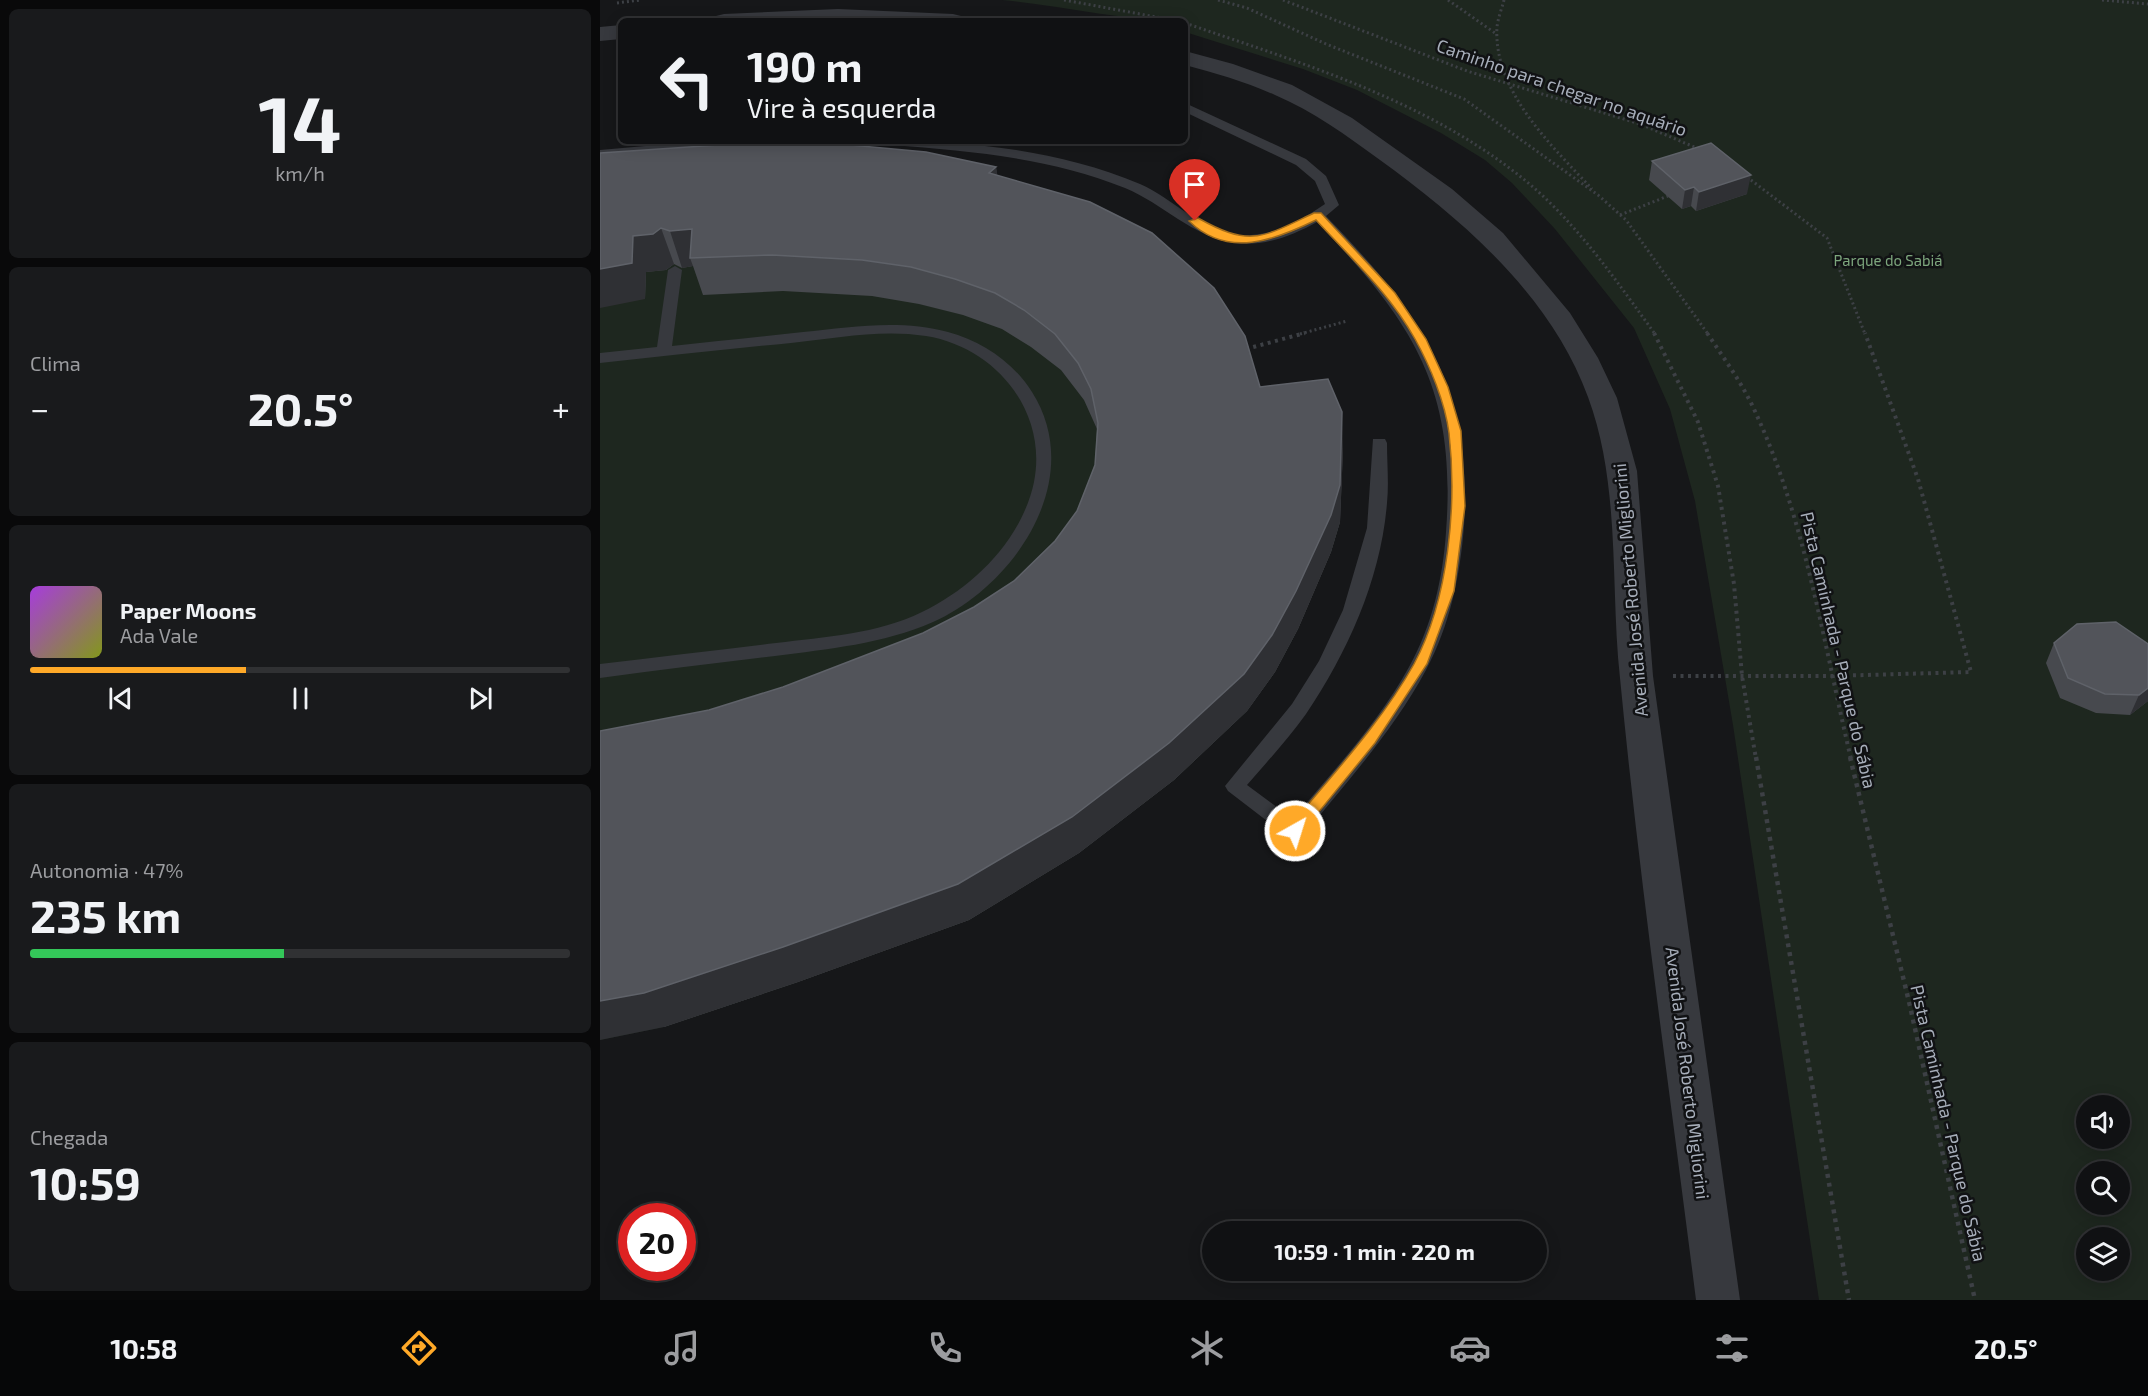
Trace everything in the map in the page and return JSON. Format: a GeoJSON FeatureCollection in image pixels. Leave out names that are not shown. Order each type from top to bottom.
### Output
{"type":"FeatureCollection","features":[{"type":"Feature","properties":{"kind":"street"},"geometry":{"type":"LineString","coordinates":[[836,18],[900,18]]}},
{"type":"Feature","properties":{"kind":"street"},"geometry":{"type":"LineString","coordinates":[[600,34],[618,32]]}},
{"type":"Feature","properties":{"kind":"street","name":"Avenida José Roberto Migliorini"},"geometry":{"type":"LineString","coordinates":[[1188,59],[1284,90],[1344,123],[1395,157],[1494,238],[1560,319],[1584,358],[1603,398],[1622,471],[1636,676],[1718,1300]]}},
{"type":"Feature","properties":{"kind":"lane"},"geometry":{"type":"LineString","coordinates":[[918,144],[1006,154],[1107,176],[1156,197],[1212,231],[1234,239],[1272,237],[1318,215],[1332,205],[1321,179],[1307,168],[1244,134],[1188,108]]}},
{"type":"Feature","properties":{"kind":"lane"},"geometry":{"type":"LineString","coordinates":[[600,154],[712,144]]}},
{"type":"Feature","properties":{"kind":"lane"},"geometry":{"type":"LineString","coordinates":[[1318,215],[1392,296],[1420,339],[1442,387],[1455,431],[1459,506],[1448,591],[1420,664],[1370,739],[1295,831],[1235,786],[1298,709],[1327,663],[1348,618],[1370,554],[1379,503],[1379,442]]}},
{"type":"Feature","properties":{"kind":"lane"},"geometry":{"type":"LineString","coordinates":[[664,351],[675,270]]}},
{"type":"Feature","properties":{"kind":"lane"},"geometry":{"type":"LineString","coordinates":[[600,358],[892,329],[927,332],[968,342],[992,357],[1016,381],[1035,410],[1045,452],[1043,482],[1032,515],[1011,549],[995,567],[948,606],[918,620],[876,633],[811,645],[600,671]]}},
{"type":"Feature","properties":{"kind":"path"},"geometry":{"type":"LineString","coordinates":[[1064,0],[1164,18]]}},
{"type":"Feature","properties":{"kind":"path","name":"Pista Caminhada - Parque do Sábia"},"geometry":{"type":"LineString","coordinates":[[1218,0],[1247,8],[1326,44],[1464,99],[1598,195],[1620,214],[1682,294],[1738,379],[1753,407],[1794,516],[1811,576],[1831,676],[1910,1006],[1975,1300]]}},
{"type":"Feature","properties":{"kind":"path"},"geometry":{"type":"LineString","coordinates":[[1240,0],[1247,8]]}},
{"type":"Feature","properties":{"kind":"path","name":"Caminho para chegar no aquário"},"geometry":{"type":"LineString","coordinates":[[1283,0],[1467,71],[1640,124],[1704,151]]}},
{"type":"Feature","properties":{"kind":"path"},"geometry":{"type":"LineString","coordinates":[[1448,0],[1495,33]]}},
{"type":"Feature","properties":{"kind":"path"},"geometry":{"type":"LineString","coordinates":[[1504,0],[1495,33],[1501,62],[1510,85],[1536,124],[1598,195]]}},
{"type":"Feature","properties":{"kind":"path"},"geometry":{"type":"LineString","coordinates":[[2102,0],[2148,4]]}},
{"type":"Feature","properties":{"kind":"path"},"geometry":{"type":"LineString","coordinates":[[1636,676],[1831,676],[1971,672],[1917,479],[1860,317],[1827,238],[1744,174]]}},
{"type":"Feature","properties":{"kind":"path"},"geometry":{"type":"LineString","coordinates":[[1620,214],[1668,196]]}},
{"type":"Feature","properties":{"kind":"path"},"geometry":{"type":"LineString","coordinates":[[1234,352],[1347,321]]}},
{"type":"Feature","properties":{"kind":"green space","name":"Parque do Sabiá"},"geometry":{"type":"Polygon","coordinates":[[[1002,0],[2148,0],[2148,1300],[1819,1300],[1733,725],[1695,501],[1670,409],[1634,328],[1555,229],[1512,183],[1485,160],[1441,133],[1357,90],[1303,69],[1188,33],[1188,18],[1139,18],[1002,0]]]}},
{"type":"Feature","properties":{"kind":"green space"},"geometry":{"type":"Polygon","coordinates":[[[773,177],[1340,522],[1331,552],[1298,629],[1275,672],[1247,711],[1174,780],[1079,853],[969,920],[798,982],[664,1027],[600,1040],[600,191],[773,177]]]}},
{"type":"Feature","properties":{"kind":"building"},"geometry":{"type":"Polygon","coordinates":[[[1711,143],[1751,175],[1699,192],[1694,187],[1685,190],[1652,161],[1711,143]]]}},
{"type":"Feature","properties":{"kind":"building"},"geometry":{"type":"Polygon","coordinates":[[[733,144],[839,144],[926,152],[996,167],[989,173],[1090,202],[1152,233],[1214,288],[1245,336],[1260,387],[1328,379],[1342,412],[1340,485],[1331,515],[1296,591],[1272,635],[1244,674],[1169,743],[1072,817],[958,884],[783,947],[644,993],[600,1001],[600,731],[709,710],[783,687],[923,633],[974,607],[1014,581],[1055,541],[1077,511],[1095,465],[1098,423],[1091,389],[1078,363],[1055,334],[1024,310],[995,293],[955,279],[911,267],[862,260],[772,255],[690,258],[692,229],[670,231],[661,228],[653,234],[633,236],[632,263],[600,269],[600,153],[733,144]]]}},
{"type":"Feature","properties":{"kind":"building"},"geometry":{"type":"Polygon","coordinates":[[[2116,622],[2148,644],[2148,688],[2139,695],[2105,694],[2068,678],[2054,643],[2077,624],[2116,622]]]}},
{"type":"Feature","properties":{"kind":"route"},"geometry":{"type":"LineString","coordinates":[[1195,221],[1223,237],[1247,240],[1272,237],[1318,215],[1392,296],[1420,339],[1442,387],[1455,431],[1459,506],[1448,591],[1420,664],[1370,739],[1295,831]]}}]}
